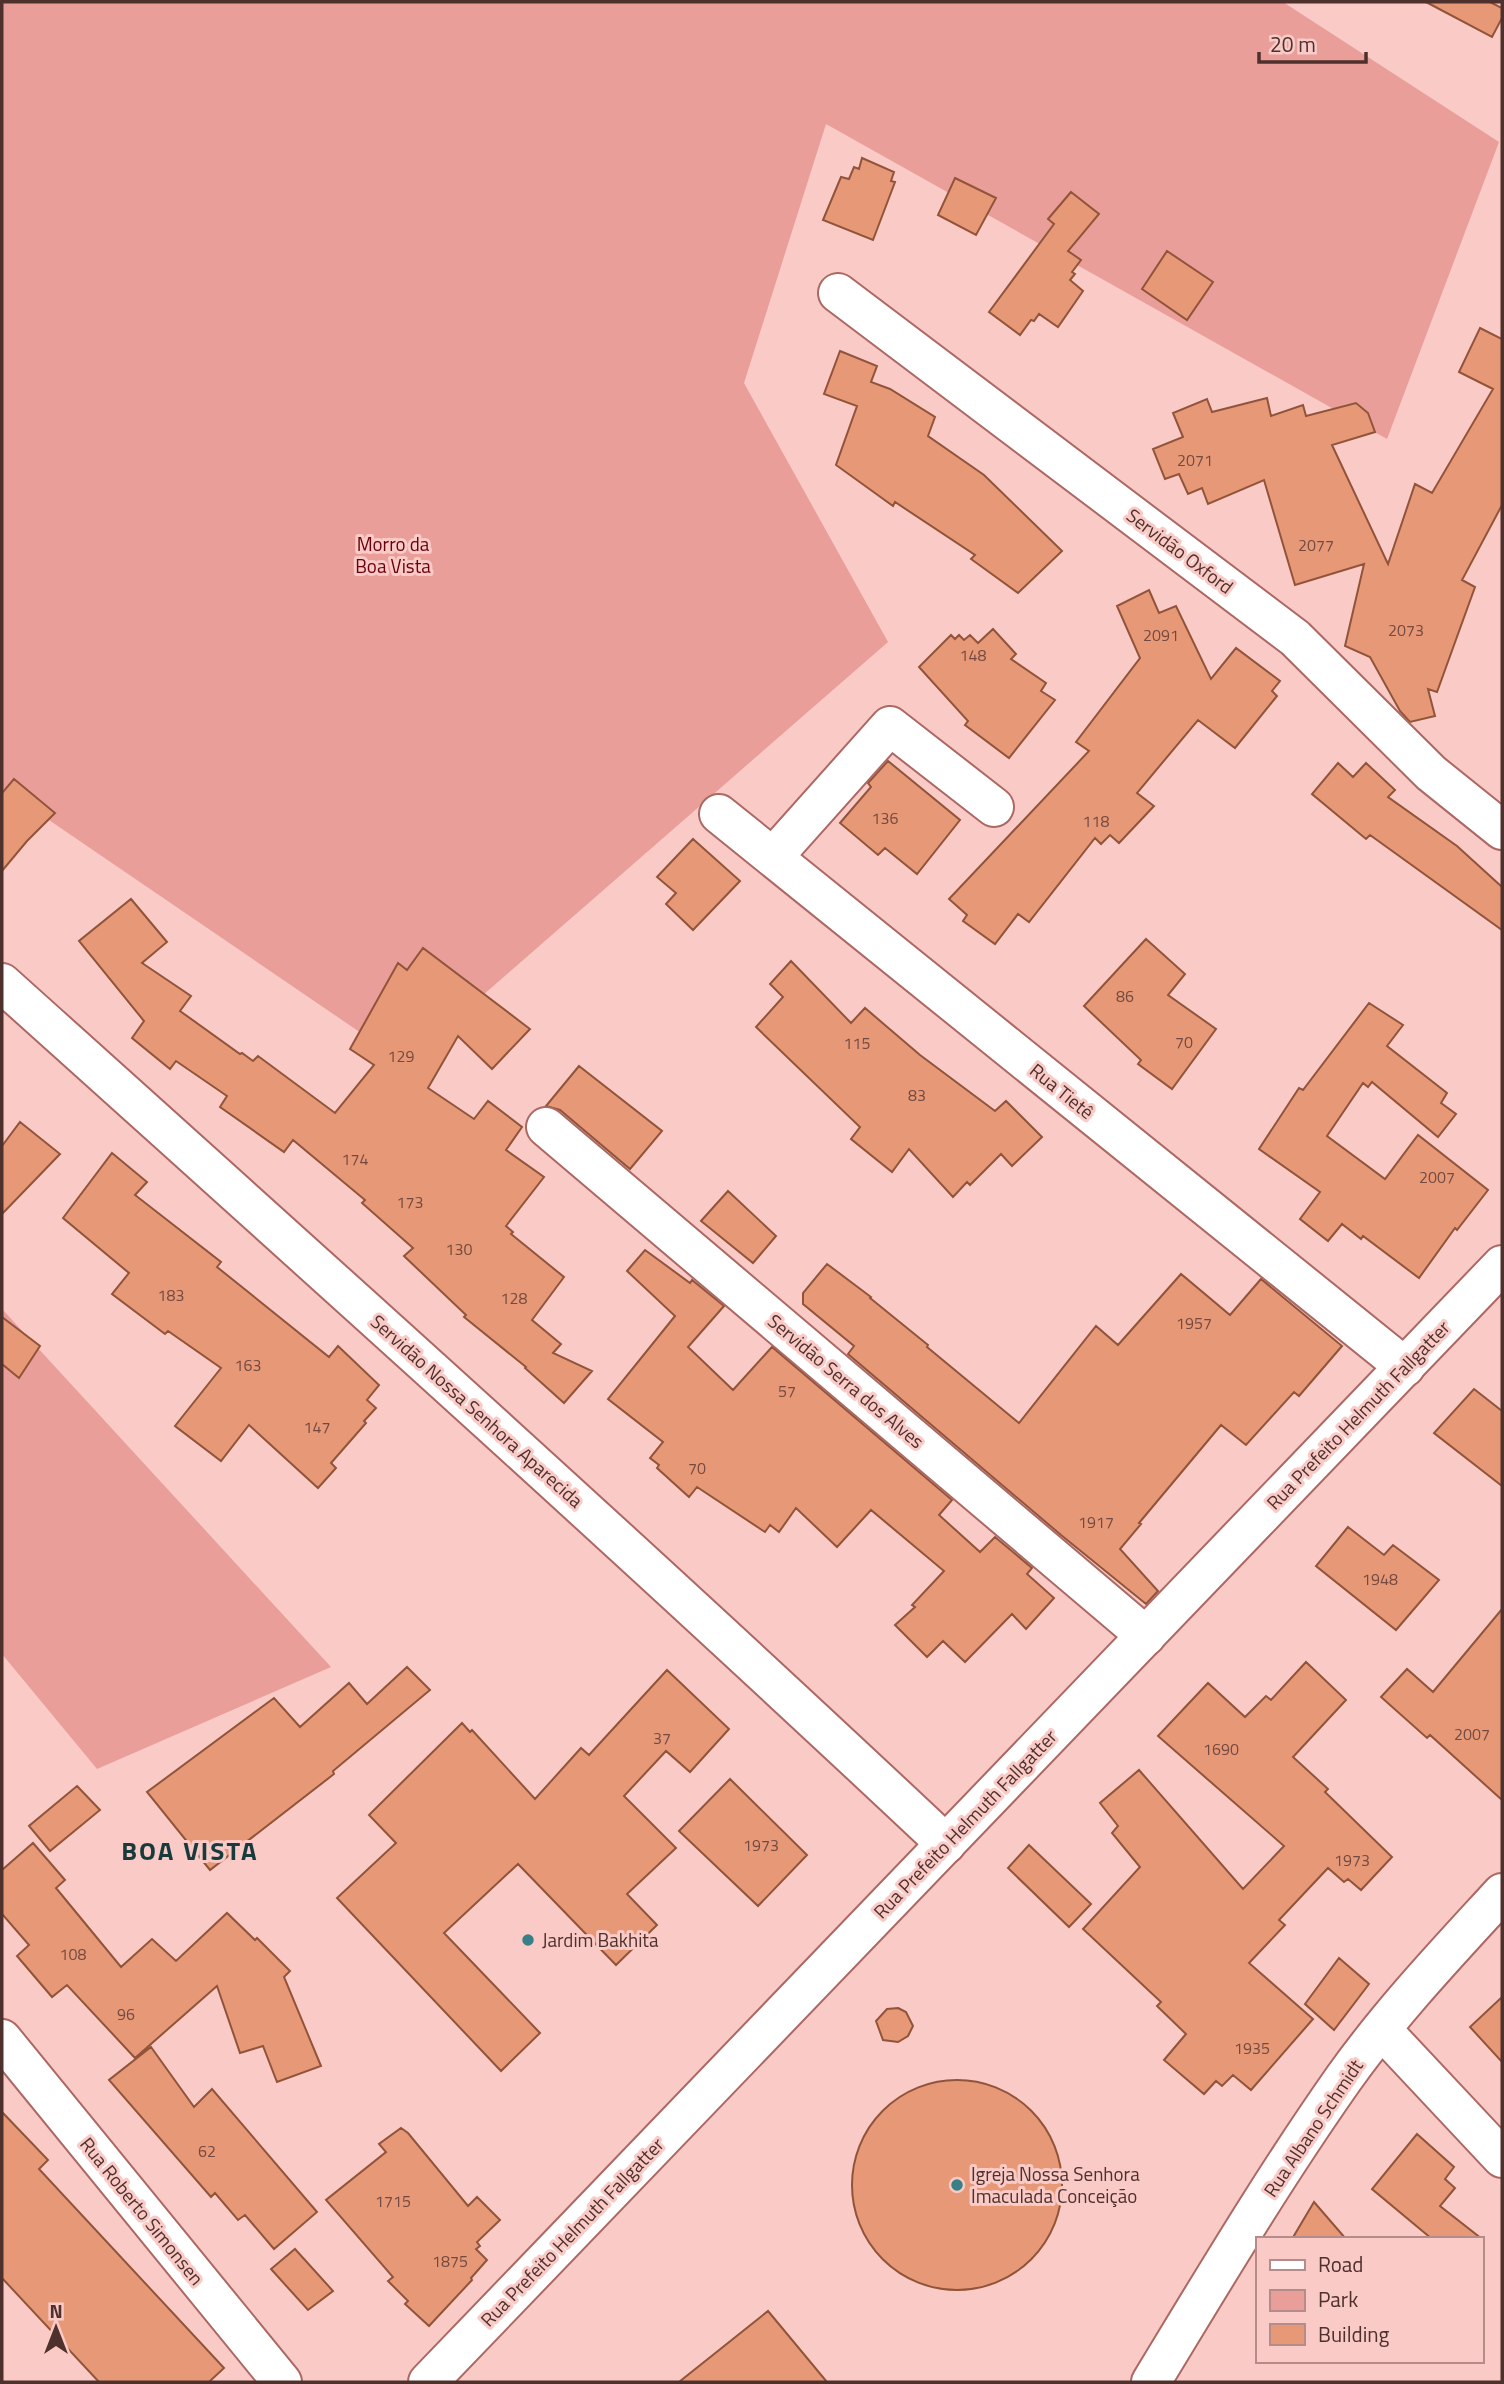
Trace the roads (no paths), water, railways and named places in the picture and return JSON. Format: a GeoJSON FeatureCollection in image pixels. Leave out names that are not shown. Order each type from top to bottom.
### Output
{"type":"FeatureCollection","features":[{"type":"Feature","properties":{"kind":"street","name":"Servidão Oxford"},"geometry":{"type":"LineString","coordinates":[[838,293],[1295,638],[1431,773],[1502,830]]}},
{"type":"Feature","properties":{"kind":"street"},"geometry":{"type":"LineString","coordinates":[[773,857],[890,726],[994,807]]}},
{"type":"Feature","properties":{"kind":"street","name":"Rua Tietê"},"geometry":{"type":"LineString","coordinates":[[719,814],[1405,1367]]}},
{"type":"Feature","properties":{"kind":"street","name":"Servidão Nossa Senhora Aparecida"},"geometry":{"type":"LineString","coordinates":[[2,983],[521,1450],[946,1844]]}},
{"type":"Feature","properties":{"kind":"street","name":"Servidão Serra dos Alves"},"geometry":{"type":"LineString","coordinates":[[546,1127],[1146,1636]]}},
{"type":"Feature","properties":{"kind":"street","name":"Rua Prefeito Helmuth Fallgatter"},"geometry":{"type":"LineString","coordinates":[[428,2382],[1502,1265]]}},
{"type":"Feature","properties":{"kind":"street","name":"Rua Albano Schmidt"},"geometry":{"type":"LineString","coordinates":[[1151,2382],[1233,2248],[1345,2077],[1382,2030],[1502,1893]]}},
{"type":"Feature","properties":{"kind":"street"},"geometry":{"type":"LineString","coordinates":[[1382,2030],[1502,2158]]}},
{"type":"Feature","properties":{"kind":"street","name":"Rua Roberto Simonsen"},"geometry":{"type":"LineString","coordinates":[[2,2039],[282,2382]]}},
{"type":"Feature","properties":{"kind":"place","name":"Jardim Bakhita"},"geometry":{"type":"Point","coordinates":[528,1940]}},
{"type":"Feature","properties":{"kind":"place","name":"Igreja Nossa Senhora Imaculada Conceição"},"geometry":{"type":"Point","coordinates":[957,2185]}},
{"type":"Feature","properties":{"kind":"district","name":"BOA VISTA"},"geometry":{"type":"Point","coordinates":[190,1851]}},
{"type":"Feature","properties":{"kind":"park label","name":"Morro da Boa Vista"},"geometry":{"type":"Point","coordinates":[393,555]}}]}
